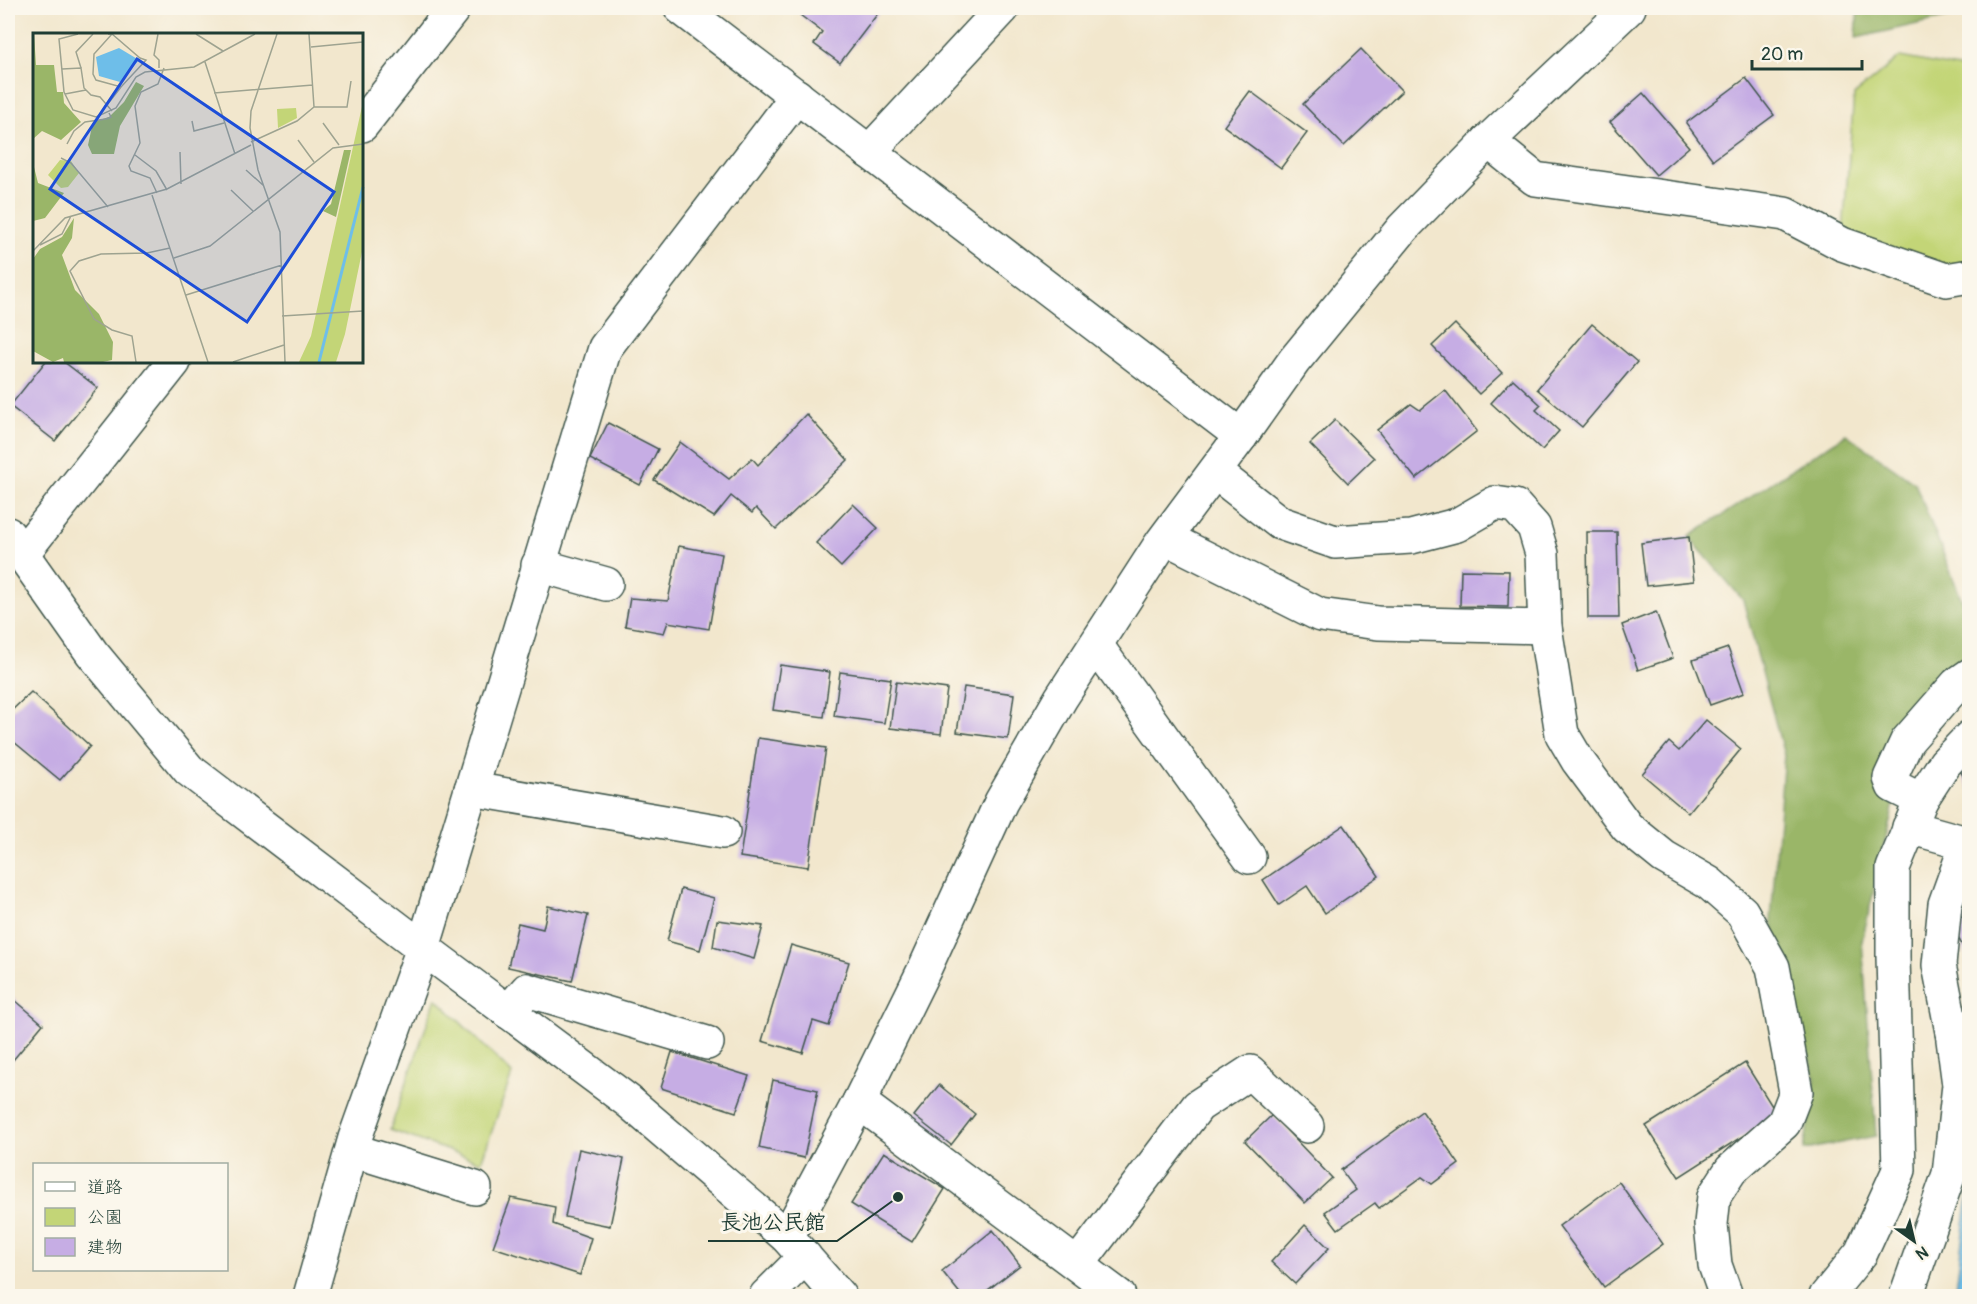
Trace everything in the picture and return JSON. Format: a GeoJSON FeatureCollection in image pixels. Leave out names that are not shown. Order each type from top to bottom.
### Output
{"type":"FeatureCollection","features":[{"type":"Feature","properties":{"kind":"street"},"geometry":{"type":"LineString","coordinates":[[363,124],[454,8]]}},
{"type":"Feature","properties":{"kind":"street"},"geometry":{"type":"LineString","coordinates":[[681,8],[1241,436]]}},
{"type":"Feature","properties":{"kind":"street"},"geometry":{"type":"LineString","coordinates":[[868,152],[1003,8]]}},
{"type":"Feature","properties":{"kind":"street"},"geometry":{"type":"LineString","coordinates":[[766,1296],[796,1247],[859,1102],[925,968],[1001,802],[1061,698],[1166,538],[1294,361],[1403,228],[1488,141],[1629,8]]}},
{"type":"Feature","properties":{"kind":"street"},"geometry":{"type":"LineString","coordinates":[[310,1296],[351,1150],[423,948],[604,348],[797,96]]}},
{"type":"Feature","properties":{"kind":"street"},"geometry":{"type":"LineString","coordinates":[[1488,141],[1535,179],[1785,214],[1842,244],[1946,280],[1970,276]]}},
{"type":"Feature","properties":{"kind":"street"},"geometry":{"type":"LineString","coordinates":[[173,363],[14,544],[92,653],[189,770],[628,1101],[796,1247],[839,1296]]}},
{"type":"Feature","properties":{"kind":"street"},"geometry":{"type":"LineString","coordinates":[[1215,472],[1280,524],[1335,542],[1411,537],[1457,525],[1495,503],[1515,506],[1534,527],[1542,554],[1545,627],[1562,734],[1578,761],[1627,827],[1664,857],[1709,883],[1742,912],[1773,967],[1796,1092],[1784,1123],[1731,1170],[1714,1196],[1711,1224],[1715,1265],[1726,1296]]}},
{"type":"Feature","properties":{"kind":"street"},"geometry":{"type":"LineString","coordinates":[[1166,538],[1320,615],[1378,623],[1545,627]]}},
{"type":"Feature","properties":{"kind":"street"},"geometry":{"type":"LineString","coordinates":[[538,565],[606,584]]}},
{"type":"Feature","properties":{"kind":"street"},"geometry":{"type":"LineString","coordinates":[[1096,645],[1249,856]]}},
{"type":"Feature","properties":{"kind":"street"},"geometry":{"type":"LineString","coordinates":[[1906,1296],[1949,1174],[1959,1085],[1961,1029],[1939,965],[1946,904],[1968,843],[1915,813],[1893,786],[1890,777],[1907,741],[1957,684],[1970,675]]}},
{"type":"Feature","properties":{"kind":"street"},"geometry":{"type":"LineString","coordinates":[[1826,1296],[1861,1252],[1899,1170],[1893,868],[1915,813],[1945,763],[1970,737]]}},
{"type":"Feature","properties":{"kind":"street"},"geometry":{"type":"LineString","coordinates":[[471,789],[723,832]]}},
{"type":"Feature","properties":{"kind":"street"},"geometry":{"type":"LineString","coordinates":[[508,1012],[527,990],[707,1042]]}},
{"type":"Feature","properties":{"kind":"street"},"geometry":{"type":"LineString","coordinates":[[1078,1264],[1198,1106],[1250,1071],[1307,1126]]}},
{"type":"Feature","properties":{"kind":"street"},"geometry":{"type":"LineString","coordinates":[[859,1102],[1119,1296]]}},
{"type":"Feature","properties":{"kind":"street"},"geometry":{"type":"LineString","coordinates":[[351,1150],[475,1188]]}},
{"type":"Feature","properties":{"kind":"green space"},"geometry":{"type":"Polygon","coordinates":[[[1858,8],[1969,8],[1970,12],[1856,38],[1858,8]]]}},
{"type":"Feature","properties":{"kind":"green space"},"geometry":{"type":"Polygon","coordinates":[[[1900,57],[1969,70],[1969,280],[1842,244],[1854,95],[1900,57]]]}},
{"type":"Feature","properties":{"kind":"green space"},"geometry":{"type":"Polygon","coordinates":[[[1846,434],[1915,483],[1969,618],[1969,688],[1902,769],[1862,941],[1876,1136],[1804,1150],[1815,1079],[1771,920],[1784,755],[1743,600],[1689,537],[1846,434]]]}},
{"type":"Feature","properties":{"kind":"green space"},"geometry":{"type":"Polygon","coordinates":[[[436,998],[512,1074],[481,1162],[390,1130],[436,998]]]}},
{"type":"Feature","properties":{"kind":"water"},"geometry":{"type":"Polygon","coordinates":[[[1969,1186],[1969,1296],[1955,1296],[1969,1186]]]}},
{"type":"Feature","properties":{"kind":"building"},"geometry":{"type":"Polygon","coordinates":[[[806,8],[882,8],[840,63],[814,44],[822,32],[800,15],[806,8]]]}},
{"type":"Feature","properties":{"kind":"building"},"geometry":{"type":"Polygon","coordinates":[[[1361,49],[1402,91],[1344,146],[1303,104],[1361,49]]]}},
{"type":"Feature","properties":{"kind":"building"},"geometry":{"type":"Polygon","coordinates":[[[1746,78],[1774,115],[1713,160],[1686,123],[1746,78]]]}},
{"type":"Feature","properties":{"kind":"building"},"geometry":{"type":"Polygon","coordinates":[[[1250,91],[1307,133],[1281,168],[1224,126],[1250,91]]]}},
{"type":"Feature","properties":{"kind":"building"},"geometry":{"type":"Polygon","coordinates":[[[1643,93],[1689,147],[1656,175],[1610,122],[1643,93]]]}},
{"type":"Feature","properties":{"kind":"building"},"geometry":{"type":"Polygon","coordinates":[[[1455,324],[1502,373],[1479,394],[1432,346],[1455,324]]]}},
{"type":"Feature","properties":{"kind":"building"},"geometry":{"type":"Polygon","coordinates":[[[1592,324],[1637,362],[1582,427],[1537,389],[1592,324]]]}},
{"type":"Feature","properties":{"kind":"building"},"geometry":{"type":"Polygon","coordinates":[[[44,363],[65,363],[98,388],[55,441],[10,406],[44,363]]]}},
{"type":"Feature","properties":{"kind":"building"},"geometry":{"type":"Polygon","coordinates":[[[1513,379],[1541,405],[1536,410],[1559,431],[1542,450],[1491,403],[1513,379]]]}},
{"type":"Feature","properties":{"kind":"building"},"geometry":{"type":"Polygon","coordinates":[[[1445,390],[1477,431],[1416,479],[1377,430],[1411,404],[1420,410],[1445,390]]]}},
{"type":"Feature","properties":{"kind":"building"},"geometry":{"type":"Polygon","coordinates":[[[806,414],[848,460],[776,529],[756,508],[752,513],[731,496],[714,517],[654,480],[680,442],[729,479],[752,458],[758,465],[806,414]]]}},
{"type":"Feature","properties":{"kind":"building"},"geometry":{"type":"Polygon","coordinates":[[[1335,420],[1374,458],[1348,483],[1310,444],[1335,420]]]}},
{"type":"Feature","properties":{"kind":"building"},"geometry":{"type":"Polygon","coordinates":[[[608,423],[658,449],[640,485],[590,459],[608,423]]]}},
{"type":"Feature","properties":{"kind":"building"},"geometry":{"type":"Polygon","coordinates":[[[853,504],[878,528],[841,567],[816,543],[853,504]]]}},
{"type":"Feature","properties":{"kind":"building"},"geometry":{"type":"Polygon","coordinates":[[[1587,532],[1617,532],[1619,618],[1588,618],[1587,532]]]}},
{"type":"Feature","properties":{"kind":"building"},"geometry":{"type":"Polygon","coordinates":[[[1689,537],[1694,581],[1646,586],[1641,543],[1689,537]]]}},
{"type":"Feature","properties":{"kind":"building"},"geometry":{"type":"Polygon","coordinates":[[[679,546],[722,554],[709,629],[668,622],[664,633],[625,626],[630,598],[668,601],[679,546]]]}},
{"type":"Feature","properties":{"kind":"building"},"geometry":{"type":"Polygon","coordinates":[[[1461,570],[1509,571],[1508,607],[1460,606],[1461,570]]]}},
{"type":"Feature","properties":{"kind":"building"},"geometry":{"type":"Polygon","coordinates":[[[1656,612],[1673,658],[1638,670],[1622,625],[1656,612]]]}},
{"type":"Feature","properties":{"kind":"building"},"geometry":{"type":"Polygon","coordinates":[[[1728,648],[1744,693],[1710,705],[1693,660],[1728,648]]]}},
{"type":"Feature","properties":{"kind":"building"},"geometry":{"type":"Polygon","coordinates":[[[780,665],[830,672],[824,717],[773,710],[780,665]]]}},
{"type":"Feature","properties":{"kind":"building"},"geometry":{"type":"Polygon","coordinates":[[[840,672],[891,679],[884,723],[834,716],[840,672]]]}},
{"type":"Feature","properties":{"kind":"building"},"geometry":{"type":"Polygon","coordinates":[[[896,682],[947,689],[941,734],[890,728],[896,682]]]}},
{"type":"Feature","properties":{"kind":"building"},"geometry":{"type":"Polygon","coordinates":[[[964,687],[1014,694],[1008,739],[957,732],[964,687]]]}},
{"type":"Feature","properties":{"kind":"building"},"geometry":{"type":"Polygon","coordinates":[[[31,692],[90,746],[60,780],[8,737],[8,714],[31,692]]]}},
{"type":"Feature","properties":{"kind":"building"},"geometry":{"type":"Polygon","coordinates":[[[1706,720],[1741,749],[1688,813],[1642,774],[1669,742],[1679,751],[1706,720]]]}},
{"type":"Feature","properties":{"kind":"building"},"geometry":{"type":"Polygon","coordinates":[[[758,738],[826,748],[808,867],[740,857],[758,738]]]}},
{"type":"Feature","properties":{"kind":"building"},"geometry":{"type":"Polygon","coordinates":[[[1970,757],[1970,791],[1957,763],[1970,757]]]}},
{"type":"Feature","properties":{"kind":"building"},"geometry":{"type":"Polygon","coordinates":[[[1344,825],[1379,876],[1325,913],[1307,886],[1279,905],[1263,880],[1344,825]]]}},
{"type":"Feature","properties":{"kind":"building"},"geometry":{"type":"Polygon","coordinates":[[[681,889],[714,898],[700,950],[667,941],[681,889]]]}},
{"type":"Feature","properties":{"kind":"building"},"geometry":{"type":"Polygon","coordinates":[[[548,906],[588,915],[572,981],[508,967],[518,923],[543,929],[548,906]]]}},
{"type":"Feature","properties":{"kind":"building"},"geometry":{"type":"Polygon","coordinates":[[[1970,913],[1970,962],[1951,922],[1970,913]]]}},
{"type":"Feature","properties":{"kind":"building"},"geometry":{"type":"Polygon","coordinates":[[[717,920],[763,926],[754,959],[713,947],[717,920]]]}},
{"type":"Feature","properties":{"kind":"building"},"geometry":{"type":"Polygon","coordinates":[[[791,945],[849,962],[829,1026],[813,1021],[803,1053],[762,1041],[791,945]]]}},
{"type":"Feature","properties":{"kind":"building"},"geometry":{"type":"Polygon","coordinates":[[[8,994],[43,1024],[8,1066],[8,994]]]}},
{"type":"Feature","properties":{"kind":"building"},"geometry":{"type":"Polygon","coordinates":[[[672,1052],[749,1076],[736,1112],[661,1088],[672,1052]]]}},
{"type":"Feature","properties":{"kind":"building"},"geometry":{"type":"Polygon","coordinates":[[[1745,1063],[1777,1114],[1679,1177],[1646,1126],[1745,1063]]]}},
{"type":"Feature","properties":{"kind":"building"},"geometry":{"type":"Polygon","coordinates":[[[773,1080],[818,1090],[804,1158],[759,1148],[773,1080]]]}},
{"type":"Feature","properties":{"kind":"building"},"geometry":{"type":"Polygon","coordinates":[[[939,1085],[975,1114],[951,1145],[914,1116],[939,1085]]]}},
{"type":"Feature","properties":{"kind":"building"},"geometry":{"type":"Polygon","coordinates":[[[1422,1111],[1459,1164],[1432,1184],[1422,1177],[1379,1208],[1375,1203],[1338,1229],[1325,1212],[1356,1190],[1341,1170],[1422,1111]]]}},
{"type":"Feature","properties":{"kind":"building"},"geometry":{"type":"Polygon","coordinates":[[[1272,1115],[1332,1178],[1305,1203],[1245,1141],[1272,1115]]]}},
{"type":"Feature","properties":{"kind":"building"},"geometry":{"type":"Polygon","coordinates":[[[579,1149],[624,1159],[610,1226],[565,1217],[579,1149]]]}},
{"type":"Feature","properties":{"kind":"building"},"geometry":{"type":"Polygon","coordinates":[[[884,1152],[945,1189],[912,1242],[851,1204],[884,1152]]]}},
{"type":"Feature","properties":{"kind":"building"},"geometry":{"type":"Polygon","coordinates":[[[1619,1182],[1663,1244],[1604,1287],[1559,1226],[1619,1182]]]}},
{"type":"Feature","properties":{"kind":"building"},"geometry":{"type":"Polygon","coordinates":[[[511,1198],[555,1207],[553,1224],[591,1238],[580,1275],[493,1247],[511,1198]]]}},
{"type":"Feature","properties":{"kind":"building"},"geometry":{"type":"Polygon","coordinates":[[[1305,1225],[1329,1248],[1295,1284],[1271,1262],[1305,1225]]]}},
{"type":"Feature","properties":{"kind":"building"},"geometry":{"type":"Polygon","coordinates":[[[993,1230],[1020,1265],[980,1296],[962,1296],[942,1271],[993,1230]]]}},
{"type":"Feature","properties":{"kind":"place","name":"長池公民館"},"geometry":{"type":"Point","coordinates":[898,1197]}}]}
